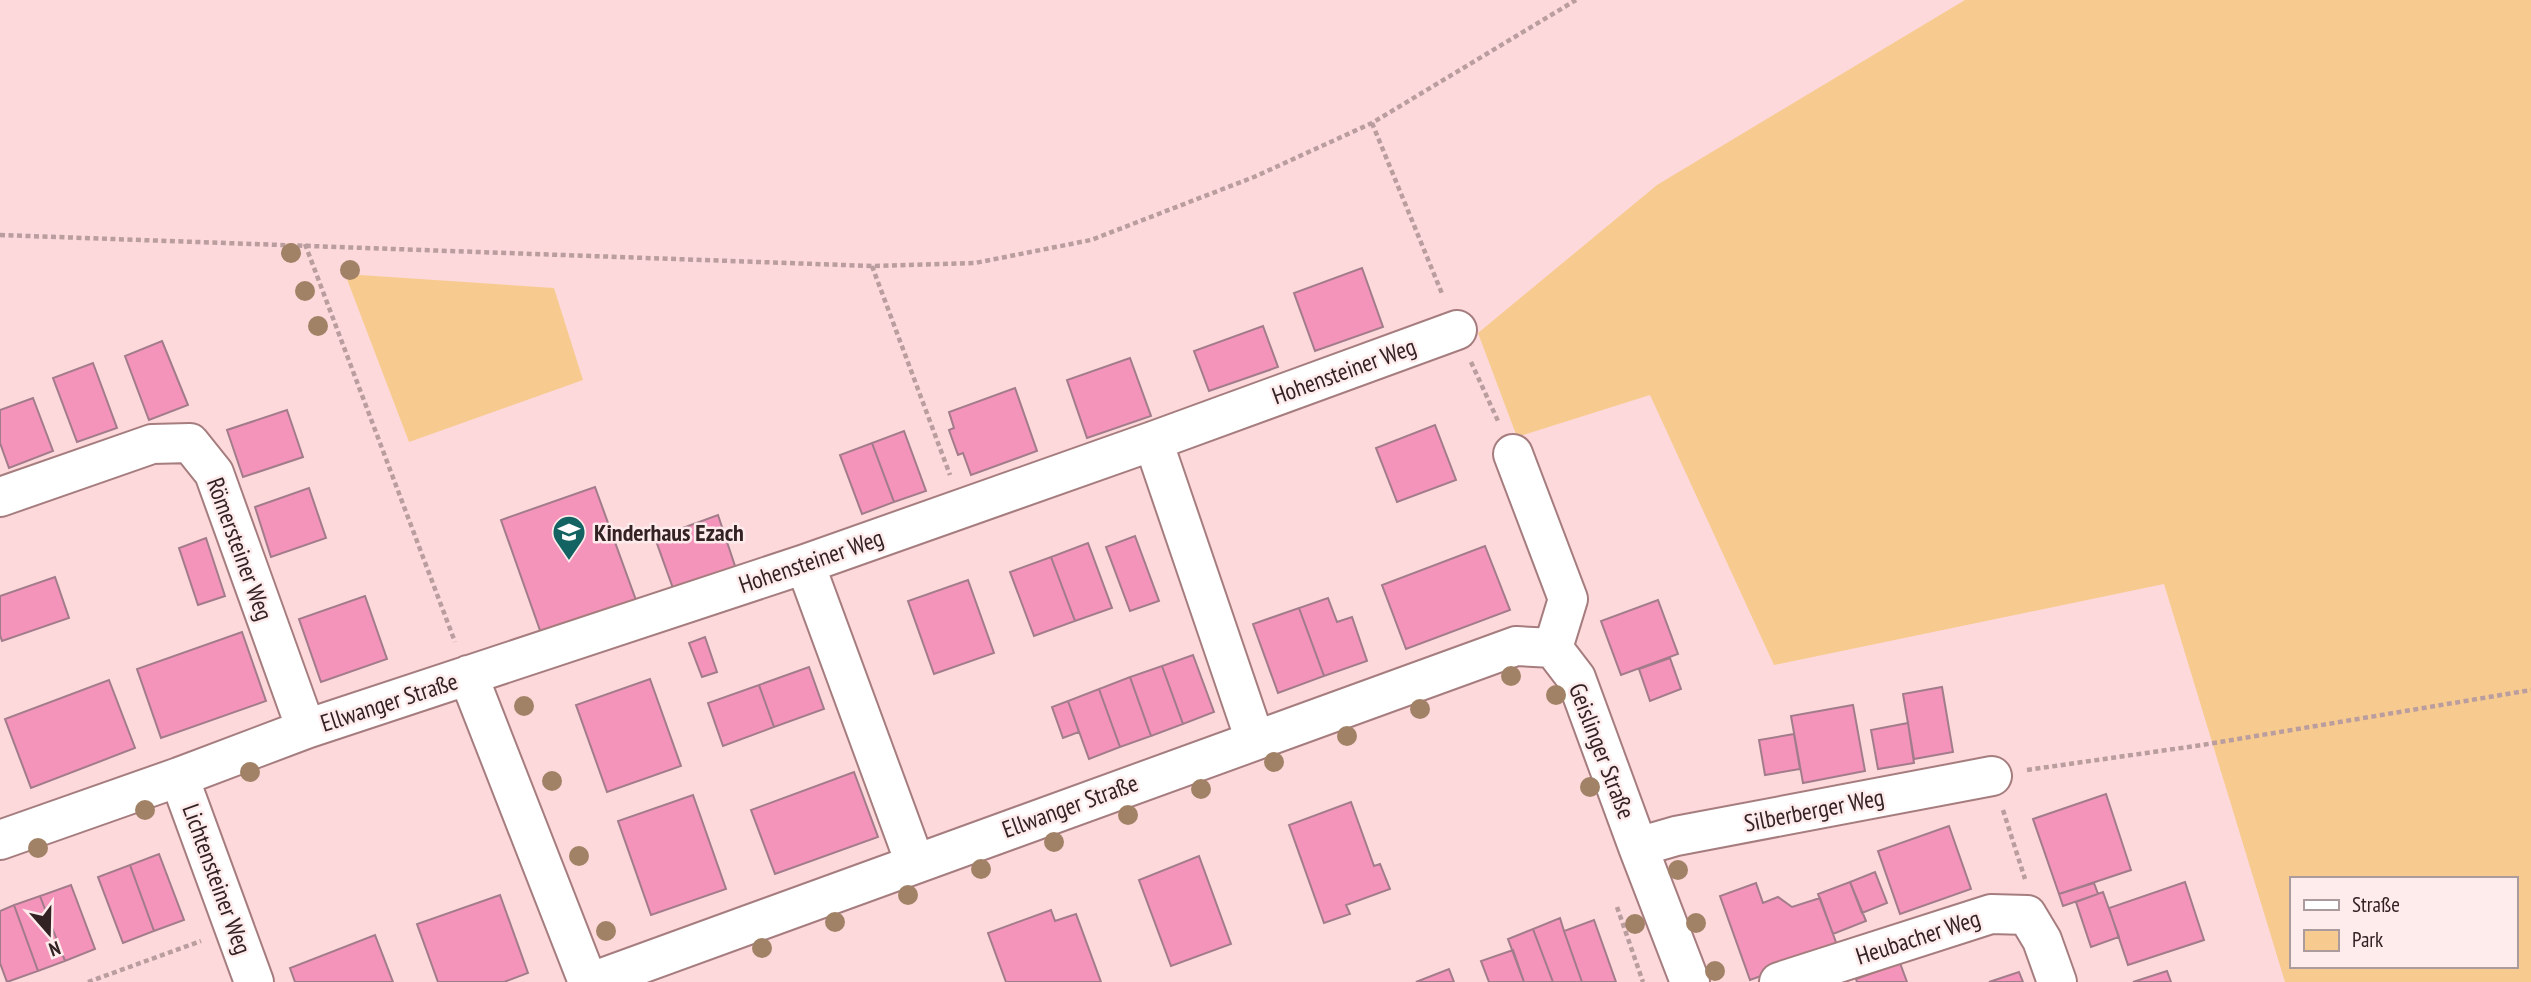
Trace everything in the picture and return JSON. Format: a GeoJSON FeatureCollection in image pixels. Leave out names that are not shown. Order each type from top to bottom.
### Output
{"type":"FeatureCollection","features":[{"type":"Feature","properties":{"kind":"street","name":"Hohensteiner Weg"},"geometry":{"type":"LineString","coordinates":[[468,675],[805,564],[1457,330]]}},
{"type":"Feature","properties":{"kind":"street"},"geometry":{"type":"LineString","coordinates":[[1153,441],[1255,740]]}},
{"type":"Feature","properties":{"kind":"street","name":"Römersteiner Weg"},"geometry":{"type":"LineString","coordinates":[[0,497],[152,444],[190,443],[214,473],[306,729]]}},
{"type":"Feature","properties":{"kind":"street"},"geometry":{"type":"LineString","coordinates":[[1513,454],[1568,599],[1553,648]]}},
{"type":"Feature","properties":{"kind":"street"},"geometry":{"type":"LineString","coordinates":[[805,564],[915,863]]}},
{"type":"Feature","properties":{"kind":"street","name":"Ellwanger Straße"},"geometry":{"type":"LineString","coordinates":[[0,840],[180,777],[306,729],[468,675],[590,982],[1516,646],[1553,648]]}},
{"type":"Feature","properties":{"kind":"street","name":"Geislinger Straße"},"geometry":{"type":"LineString","coordinates":[[1553,648],[1577,678],[1690,982]]}},
{"type":"Feature","properties":{"kind":"street","name":"Silberberger Weg"},"geometry":{"type":"LineString","coordinates":[[1638,847],[1676,836],[1992,776]]}},
{"type":"Feature","properties":{"kind":"street","name":"Lichtensteiner Weg"},"geometry":{"type":"LineString","coordinates":[[180,777],[254,982]]}},
{"type":"Feature","properties":{"kind":"street","name":"Heubacher Weg"},"geometry":{"type":"LineString","coordinates":[[1779,982],[1991,914],[2027,915]]}},
{"type":"Feature","properties":{"kind":"street"},"geometry":{"type":"LineString","coordinates":[[2027,915],[2042,940],[2057,982]]}},
{"type":"Feature","properties":{"kind":"path"},"geometry":{"type":"LineString","coordinates":[[0,235],[873,266],[975,263],[1091,240],[1254,177],[1372,123],[1576,0]]}},
{"type":"Feature","properties":{"kind":"path"},"geometry":{"type":"LineString","coordinates":[[1372,123],[1457,330],[1513,454]]}},
{"type":"Feature","properties":{"kind":"path"},"geometry":{"type":"LineString","coordinates":[[305,244],[468,675]]}},
{"type":"Feature","properties":{"kind":"path"},"geometry":{"type":"LineString","coordinates":[[873,266],[962,508]]}},
{"type":"Feature","properties":{"kind":"path"},"geometry":{"type":"LineString","coordinates":[[2027,915],[2026,882],[1992,776],[2202,745],[2531,690]]}},
{"type":"Feature","properties":{"kind":"path"},"geometry":{"type":"LineString","coordinates":[[88,982],[235,929]]}},
{"type":"Feature","properties":{"kind":"green space"},"geometry":{"type":"Polygon","coordinates":[[[1965,0],[2531,0],[2531,982],[2285,982],[2164,584],[1774,665],[1650,395],[1517,437],[1478,333],[1657,185],[1965,0]]]}},
{"type":"Feature","properties":{"kind":"green space"},"geometry":{"type":"Polygon","coordinates":[[[345,274],[554,288],[583,380],[409,442],[345,274]]]}},
{"type":"Feature","properties":{"kind":"building"},"geometry":{"type":"Polygon","coordinates":[[[1362,268],[1383,327],[1315,351],[1294,293],[1362,268]]]}},
{"type":"Feature","properties":{"kind":"building"},"geometry":{"type":"Polygon","coordinates":[[[1263,326],[1278,367],[1209,391],[1194,351],[1263,326]]]}},
{"type":"Feature","properties":{"kind":"building"},"geometry":{"type":"Polygon","coordinates":[[[162,341],[188,405],[149,420],[125,356],[162,341]]]}},
{"type":"Feature","properties":{"kind":"building"},"geometry":{"type":"Polygon","coordinates":[[[1130,358],[1151,416],[1087,438],[1067,380],[1130,358]]]}},
{"type":"Feature","properties":{"kind":"building"},"geometry":{"type":"Polygon","coordinates":[[[93,363],[117,428],[77,442],[53,378],[93,363]]]}},
{"type":"Feature","properties":{"kind":"building"},"geometry":{"type":"Polygon","coordinates":[[[1015,388],[1037,451],[971,475],[963,453],[958,455],[949,430],[954,428],[949,412],[1015,388]]]}},
{"type":"Feature","properties":{"kind":"building"},"geometry":{"type":"Polygon","coordinates":[[[33,398],[53,451],[9,468],[0,443],[0,410],[33,398]]]}},
{"type":"Feature","properties":{"kind":"building"},"geometry":{"type":"Polygon","coordinates":[[[287,410],[303,457],[243,477],[227,430],[287,410]]]}},
{"type":"Feature","properties":{"kind":"building"},"geometry":{"type":"Polygon","coordinates":[[[1435,425],[1456,480],[1397,502],[1376,448],[1435,425]]]}},
{"type":"Feature","properties":{"kind":"building"},"geometry":{"type":"Polygon","coordinates":[[[904,431],[926,491],[894,502],[872,443],[904,431]]]}},
{"type":"Feature","properties":{"kind":"building"},"geometry":{"type":"Polygon","coordinates":[[[872,443],[894,502],[862,514],[840,455],[872,443]]]}},
{"type":"Feature","properties":{"kind":"building","name":"Kinderhaus Ezach"},"geometry":{"type":"Polygon","coordinates":[[[595,487],[637,603],[542,636],[501,520],[595,487]]]}},
{"type":"Feature","properties":{"kind":"building"},"geometry":{"type":"Polygon","coordinates":[[[309,488],[326,538],[271,557],[255,507],[309,488]]]}},
{"type":"Feature","properties":{"kind":"building"},"geometry":{"type":"Polygon","coordinates":[[[718,515],[736,569],[674,591],[655,538],[718,515]]]}},
{"type":"Feature","properties":{"kind":"building"},"geometry":{"type":"Polygon","coordinates":[[[1135,536],[1159,601],[1130,611],[1106,547],[1135,536]]]}},
{"type":"Feature","properties":{"kind":"building"},"geometry":{"type":"Polygon","coordinates":[[[206,538],[225,596],[198,605],[179,548],[206,538]]]}},
{"type":"Feature","properties":{"kind":"building"},"geometry":{"type":"Polygon","coordinates":[[[1088,543],[1112,608],[1075,621],[1051,557],[1088,543]]]}},
{"type":"Feature","properties":{"kind":"building"},"geometry":{"type":"Polygon","coordinates":[[[1485,546],[1510,610],[1406,649],[1382,585],[1485,546]]]}},
{"type":"Feature","properties":{"kind":"building"},"geometry":{"type":"Polygon","coordinates":[[[1051,557],[1075,621],[1034,636],[1010,572],[1051,557]]]}},
{"type":"Feature","properties":{"kind":"building"},"geometry":{"type":"Polygon","coordinates":[[[55,577],[69,618],[2,641],[0,596],[55,577]]]}},
{"type":"Feature","properties":{"kind":"building"},"geometry":{"type":"Polygon","coordinates":[[[968,580],[994,653],[934,674],[908,601],[968,580]]]}},
{"type":"Feature","properties":{"kind":"building"},"geometry":{"type":"Polygon","coordinates":[[[365,596],[387,659],[321,682],[299,619],[365,596]]]}},
{"type":"Feature","properties":{"kind":"building"},"geometry":{"type":"Polygon","coordinates":[[[1328,598],[1337,622],[1352,617],[1367,661],[1324,676],[1299,608],[1328,598]]]}},
{"type":"Feature","properties":{"kind":"building"},"geometry":{"type":"Polygon","coordinates":[[[1658,600],[1678,654],[1621,675],[1601,621],[1658,600]]]}},
{"type":"Feature","properties":{"kind":"building"},"geometry":{"type":"Polygon","coordinates":[[[1299,608],[1324,676],[1278,693],[1253,624],[1299,608]]]}},
{"type":"Feature","properties":{"kind":"building"},"geometry":{"type":"Polygon","coordinates":[[[242,632],[266,701],[161,738],[137,669],[242,632]]]}},
{"type":"Feature","properties":{"kind":"building"},"geometry":{"type":"Polygon","coordinates":[[[705,637],[717,672],[702,677],[689,643],[705,637]]]}},
{"type":"Feature","properties":{"kind":"building"},"geometry":{"type":"Polygon","coordinates":[[[1193,655],[1214,712],[1183,724],[1162,666],[1193,655]]]}},
{"type":"Feature","properties":{"kind":"building"},"geometry":{"type":"Polygon","coordinates":[[[1670,658],[1681,689],[1650,701],[1639,669],[1670,658]]]}},
{"type":"Feature","properties":{"kind":"building"},"geometry":{"type":"Polygon","coordinates":[[[1162,666],[1183,724],[1151,736],[1130,677],[1162,666]]]}},
{"type":"Feature","properties":{"kind":"building"},"geometry":{"type":"Polygon","coordinates":[[[809,667],[824,709],[774,727],[759,685],[809,667]]]}},
{"type":"Feature","properties":{"kind":"building"},"geometry":{"type":"Polygon","coordinates":[[[1130,677],[1151,736],[1120,747],[1099,689],[1130,677]]]}},
{"type":"Feature","properties":{"kind":"building"},"geometry":{"type":"Polygon","coordinates":[[[650,679],[681,766],[607,792],[576,705],[650,679]]]}},
{"type":"Feature","properties":{"kind":"building"},"geometry":{"type":"Polygon","coordinates":[[[109,680],[135,748],[31,788],[5,719],[109,680]]]}},
{"type":"Feature","properties":{"kind":"building"},"geometry":{"type":"Polygon","coordinates":[[[759,685],[774,727],[723,746],[708,703],[759,685]]]}},
{"type":"Feature","properties":{"kind":"building"},"geometry":{"type":"Polygon","coordinates":[[[1942,687],[1953,752],[1914,759],[1903,694],[1942,687]]]}},
{"type":"Feature","properties":{"kind":"building"},"geometry":{"type":"Polygon","coordinates":[[[1099,689],[1120,747],[1089,759],[1068,701],[1099,689]]]}},
{"type":"Feature","properties":{"kind":"building"},"geometry":{"type":"Polygon","coordinates":[[[1068,701],[1079,732],[1063,738],[1052,707],[1068,701]]]}},
{"type":"Feature","properties":{"kind":"building"},"geometry":{"type":"Polygon","coordinates":[[[1853,705],[1865,771],[1803,783],[1791,716],[1853,705]]]}},
{"type":"Feature","properties":{"kind":"building"},"geometry":{"type":"Polygon","coordinates":[[[1908,723],[1914,763],[1878,769],[1871,730],[1908,723]]]}},
{"type":"Feature","properties":{"kind":"building"},"geometry":{"type":"Polygon","coordinates":[[[1794,734],[1800,769],[1765,775],[1759,740],[1794,734]]]}},
{"type":"Feature","properties":{"kind":"building"},"geometry":{"type":"Polygon","coordinates":[[[854,772],[878,837],[775,874],[751,810],[854,772]]]}},
{"type":"Feature","properties":{"kind":"building"},"geometry":{"type":"Polygon","coordinates":[[[2106,794],[2131,870],[2059,894],[2033,819],[2106,794]]]}},
{"type":"Feature","properties":{"kind":"building"},"geometry":{"type":"Polygon","coordinates":[[[693,795],[726,889],[651,915],[618,821],[693,795]]]}},
{"type":"Feature","properties":{"kind":"building"},"geometry":{"type":"Polygon","coordinates":[[[1351,802],[1374,866],[1380,864],[1390,889],[1346,905],[1350,914],[1324,923],[1289,825],[1351,802]]]}},
{"type":"Feature","properties":{"kind":"building"},"geometry":{"type":"Polygon","coordinates":[[[1949,826],[1971,889],[1900,914],[1878,851],[1949,826]]]}},
{"type":"Feature","properties":{"kind":"building"},"geometry":{"type":"Polygon","coordinates":[[[159,854],[184,920],[154,931],[130,865],[159,854]]]}},
{"type":"Feature","properties":{"kind":"building"},"geometry":{"type":"Polygon","coordinates":[[[1199,856],[1231,944],[1171,966],[1139,880],[1199,856]]]}},
{"type":"Feature","properties":{"kind":"building"},"geometry":{"type":"Polygon","coordinates":[[[130,865],[154,931],[123,943],[98,877],[130,865]]]}},
{"type":"Feature","properties":{"kind":"building"},"geometry":{"type":"Polygon","coordinates":[[[1875,872],[1887,903],[1862,913],[1850,882],[1875,872]]]}},
{"type":"Feature","properties":{"kind":"building"},"geometry":{"type":"Polygon","coordinates":[[[1850,882],[1866,921],[1833,934],[1818,894],[1850,882]]]}},
{"type":"Feature","properties":{"kind":"building"},"geometry":{"type":"Polygon","coordinates":[[[2185,882],[2204,940],[2128,965],[2109,908],[2185,882]]]}},
{"type":"Feature","properties":{"kind":"building"},"geometry":{"type":"Polygon","coordinates":[[[1756,883],[1763,903],[1778,897],[1792,907],[1820,898],[1838,948],[1750,980],[1720,896],[1756,883]]]}},
{"type":"Feature","properties":{"kind":"building"},"geometry":{"type":"Polygon","coordinates":[[[2094,883],[2098,894],[2063,906],[2059,894],[2094,883]]]}},
{"type":"Feature","properties":{"kind":"building"},"geometry":{"type":"Polygon","coordinates":[[[71,885],[95,949],[65,961],[40,896],[71,885]]]}},
{"type":"Feature","properties":{"kind":"building"},"geometry":{"type":"Polygon","coordinates":[[[2103,892],[2119,937],[2091,947],[2076,902],[2103,892]]]}},
{"type":"Feature","properties":{"kind":"building"},"geometry":{"type":"Polygon","coordinates":[[[500,895],[528,973],[504,982],[438,982],[417,924],[500,895]]]}},
{"type":"Feature","properties":{"kind":"building"},"geometry":{"type":"Polygon","coordinates":[[[40,896],[65,961],[38,971],[14,905],[40,896]]]}},
{"type":"Feature","properties":{"kind":"building"},"geometry":{"type":"Polygon","coordinates":[[[14,905],[38,971],[7,982],[0,963],[0,911],[14,905]]]}},
{"type":"Feature","properties":{"kind":"building"},"geometry":{"type":"Polygon","coordinates":[[[1051,910],[1055,921],[1076,914],[1101,982],[1006,982],[988,933],[1051,910]]]}},
{"type":"Feature","properties":{"kind":"building"},"geometry":{"type":"Polygon","coordinates":[[[1560,918],[1582,982],[1553,982],[1533,929],[1560,918]]]}},
{"type":"Feature","properties":{"kind":"building"},"geometry":{"type":"Polygon","coordinates":[[[1594,920],[1616,982],[1582,982],[1564,931],[1594,920]]]}},
{"type":"Feature","properties":{"kind":"building"},"geometry":{"type":"Polygon","coordinates":[[[1533,929],[1553,982],[1524,982],[1508,939],[1533,929]]]}},
{"type":"Feature","properties":{"kind":"building"},"geometry":{"type":"Polygon","coordinates":[[[375,935],[393,982],[295,982],[290,968],[375,935]]]}},
{"type":"Feature","properties":{"kind":"building"},"geometry":{"type":"Polygon","coordinates":[[[1513,950],[1524,982],[1489,982],[1481,961],[1513,950]]]}},
{"type":"Feature","properties":{"kind":"building"},"geometry":{"type":"Polygon","coordinates":[[[1900,963],[1907,982],[1857,982],[1856,979],[1900,963]]]}},
{"type":"Feature","properties":{"kind":"building"},"geometry":{"type":"Polygon","coordinates":[[[1449,969],[1454,982],[1416,982],[1449,969]]]}},
{"type":"Feature","properties":{"kind":"building"},"geometry":{"type":"Polygon","coordinates":[[[2167,971],[2171,982],[2133,982],[2167,971]]]}},
{"type":"Feature","properties":{"kind":"building"},"geometry":{"type":"Polygon","coordinates":[[[2019,972],[2023,982],[1989,982],[2019,972]]]}},
{"type":"Feature","properties":{"kind":"place","name":"Kinderhaus Ezach"},"geometry":{"type":"Point","coordinates":[569,562]}}]}
